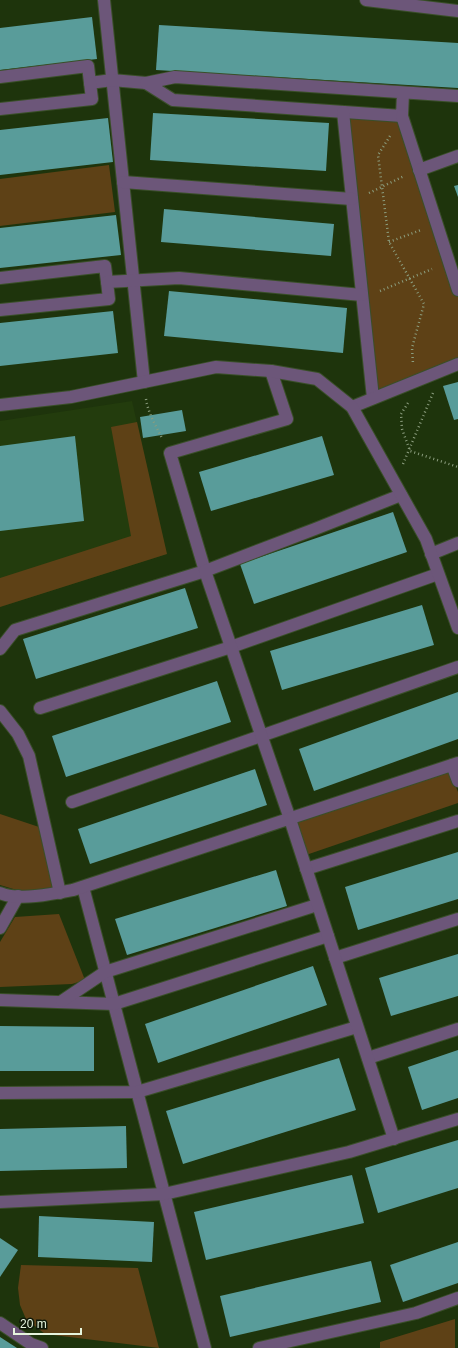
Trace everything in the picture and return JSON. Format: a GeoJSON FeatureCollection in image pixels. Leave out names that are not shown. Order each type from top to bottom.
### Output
{"type":"FeatureCollection","features":[{"type":"Feature","properties":{"kind":"street"},"geometry":{"type":"LineString","coordinates":[[104,0],[144,382]]}},
{"type":"Feature","properties":{"kind":"street"},"geometry":{"type":"LineString","coordinates":[[366,0],[458,11]]}},
{"type":"Feature","properties":{"kind":"street"},"geometry":{"type":"LineString","coordinates":[[0,77],[88,66],[92,99],[0,109]]}},
{"type":"Feature","properties":{"kind":"street"},"geometry":{"type":"LineString","coordinates":[[90,83],[112,80],[146,83],[175,77],[458,96]]}},
{"type":"Feature","properties":{"kind":"street"},"geometry":{"type":"LineString","coordinates":[[146,83],[172,100],[402,116]]}},
{"type":"Feature","properties":{"kind":"street"},"geometry":{"type":"LineString","coordinates":[[403,93],[402,116],[436,224],[453,261],[458,290]]}},
{"type":"Feature","properties":{"kind":"street"},"geometry":{"type":"LineString","coordinates":[[343,112],[373,398]]}},
{"type":"Feature","properties":{"kind":"street"},"geometry":{"type":"LineString","coordinates":[[419,170],[458,156]]}},
{"type":"Feature","properties":{"kind":"street"},"geometry":{"type":"LineString","coordinates":[[123,182],[352,199]]}},
{"type":"Feature","properties":{"kind":"street"},"geometry":{"type":"LineString","coordinates":[[0,278],[105,266],[109,299],[0,310]]}},
{"type":"Feature","properties":{"kind":"street"},"geometry":{"type":"LineString","coordinates":[[107,282],[179,278],[362,296]]}},
{"type":"Feature","properties":{"kind":"street"},"geometry":{"type":"LineString","coordinates":[[352,407],[458,364]]}},
{"type":"Feature","properties":{"kind":"street"},"geometry":{"type":"LineString","coordinates":[[0,405],[71,396],[216,367],[271,371],[317,379],[352,407],[426,539],[458,628]]}},
{"type":"Feature","properties":{"kind":"street"},"geometry":{"type":"LineString","coordinates":[[271,371],[287,420],[170,453],[205,571],[290,819],[394,1139]]}},
{"type":"Feature","properties":{"kind":"street"},"geometry":{"type":"LineString","coordinates":[[0,649],[15,630],[205,571],[401,494]]}},
{"type":"Feature","properties":{"kind":"street"},"geometry":{"type":"LineString","coordinates":[[431,554],[458,543]]}},
{"type":"Feature","properties":{"kind":"street"},"geometry":{"type":"LineString","coordinates":[[40,708],[231,647],[438,574]]}},
{"type":"Feature","properties":{"kind":"street"},"geometry":{"type":"LineString","coordinates":[[72,802],[458,667]]}},
{"type":"Feature","properties":{"kind":"street"},"geometry":{"type":"LineString","coordinates":[[0,711],[18,734],[29,756],[60,893]]}},
{"type":"Feature","properties":{"kind":"street"},"geometry":{"type":"LineString","coordinates":[[0,893],[18,896],[60,893],[83,887],[455,764],[458,781]]}},
{"type":"Feature","properties":{"kind":"street"},"geometry":{"type":"LineString","coordinates":[[306,869],[458,821]]}},
{"type":"Feature","properties":{"kind":"street"},"geometry":{"type":"LineString","coordinates":[[83,887],[205,1348]]}},
{"type":"Feature","properties":{"kind":"street"},"geometry":{"type":"LineString","coordinates":[[0,928],[18,896]]}},
{"type":"Feature","properties":{"kind":"street"},"geometry":{"type":"LineString","coordinates":[[62,1002],[106,972],[317,905]]}},
{"type":"Feature","properties":{"kind":"street"},"geometry":{"type":"LineString","coordinates":[[335,958],[458,919]]}},
{"type":"Feature","properties":{"kind":"street"},"geometry":{"type":"LineString","coordinates":[[0,1000],[114,1004],[328,936]]}},
{"type":"Feature","properties":{"kind":"street"},"geometry":{"type":"LineString","coordinates":[[0,1093],[137,1092],[357,1027]]}},
{"type":"Feature","properties":{"kind":"street"},"geometry":{"type":"LineString","coordinates":[[368,1058],[458,1029]]}},
{"type":"Feature","properties":{"kind":"street"},"geometry":{"type":"LineString","coordinates":[[0,1202],[164,1194],[349,1152],[458,1119]]}},
{"type":"Feature","properties":{"kind":"street"},"geometry":{"type":"LineString","coordinates":[[259,1348],[416,1313],[458,1298]]}},
{"type":"Feature","properties":{"kind":"street"},"geometry":{"type":"LineString","coordinates":[[0,1322],[31,1344],[42,1348]]}},
{"type":"Feature","properties":{"kind":"path"},"geometry":{"type":"LineString","coordinates":[[402,116],[378,155],[389,242],[424,304],[412,348],[414,382],[412,397],[401,414],[402,429],[410,451]]}},
{"type":"Feature","properties":{"kind":"path"},"geometry":{"type":"LineString","coordinates":[[352,199],[359,199],[413,171],[419,170]]}},
{"type":"Feature","properties":{"kind":"path"},"geometry":{"type":"LineString","coordinates":[[389,242],[436,224]]}},
{"type":"Feature","properties":{"kind":"path"},"geometry":{"type":"LineString","coordinates":[[362,296],[367,296],[453,261]]}},
{"type":"Feature","properties":{"kind":"path"},"geometry":{"type":"LineString","coordinates":[[394,482],[410,451],[442,370]]}},
{"type":"Feature","properties":{"kind":"path"},"geometry":{"type":"LineString","coordinates":[[144,382],[147,404],[153,420],[170,453]]}},
{"type":"Feature","properties":{"kind":"path"},"geometry":{"type":"LineString","coordinates":[[410,451],[458,467]]}},
{"type":"Feature","properties":{"kind":"shaded area"},"geometry":{"type":"Polygon","coordinates":[[[344,114],[401,117],[458,297],[458,361],[374,396],[344,114]]]}},
{"type":"Feature","properties":{"kind":"shaded area"},"geometry":{"type":"Polygon","coordinates":[[[109,165],[115,212],[0,226],[0,179],[109,165]]]}},
{"type":"Feature","properties":{"kind":"shaded area"},"geometry":{"type":"Polygon","coordinates":[[[132,401],[167,554],[0,607],[0,421],[132,401]]]}},
{"type":"Feature","properties":{"kind":"shaded area"},"geometry":{"type":"Polygon","coordinates":[[[137,422],[167,554],[0,607],[0,578],[131,536],[111,427],[137,422]]]}},
{"type":"Feature","properties":{"kind":"shaded area"},"geometry":{"type":"Polygon","coordinates":[[[450,772],[458,792],[458,803],[306,855],[296,822],[450,772]]]}},
{"type":"Feature","properties":{"kind":"shaded area"},"geometry":{"type":"Polygon","coordinates":[[[0,814],[42,828],[56,888],[20,891],[0,885],[0,814]]]}},
{"type":"Feature","properties":{"kind":"shaded area"},"geometry":{"type":"Polygon","coordinates":[[[59,914],[85,980],[72,984],[0,987],[0,942],[15,917],[59,914]]]}},
{"type":"Feature","properties":{"kind":"shaded area"},"geometry":{"type":"Polygon","coordinates":[[[21,1265],[138,1268],[159,1348],[45,1334],[26,1319],[20,1305],[18,1288],[21,1265]]]}},
{"type":"Feature","properties":{"kind":"shaded area"},"geometry":{"type":"Polygon","coordinates":[[[455,1319],[455,1348],[380,1348],[380,1342],[455,1319]]]}},
{"type":"Feature","properties":{"kind":"building"},"geometry":{"type":"Polygon","coordinates":[[[92,17],[97,59],[0,70],[0,28],[92,17]]]}},
{"type":"Feature","properties":{"kind":"building"},"geometry":{"type":"Polygon","coordinates":[[[159,25],[458,43],[458,88],[156,70],[159,25]]]}},
{"type":"Feature","properties":{"kind":"building"},"geometry":{"type":"Polygon","coordinates":[[[153,113],[329,123],[326,171],[150,160],[153,113]]]}},
{"type":"Feature","properties":{"kind":"building"},"geometry":{"type":"Polygon","coordinates":[[[108,118],[113,162],[0,175],[0,130],[108,118]]]}},
{"type":"Feature","properties":{"kind":"building"},"geometry":{"type":"Polygon","coordinates":[[[458,185],[458,197],[454,186],[458,185]]]}},
{"type":"Feature","properties":{"kind":"building"},"geometry":{"type":"Polygon","coordinates":[[[164,209],[334,224],[331,256],[161,242],[164,209]]]}},
{"type":"Feature","properties":{"kind":"building"},"geometry":{"type":"Polygon","coordinates":[[[116,215],[121,255],[0,268],[0,228],[116,215]]]}},
{"type":"Feature","properties":{"kind":"building"},"geometry":{"type":"Polygon","coordinates":[[[169,291],[347,308],[343,353],[164,336],[169,291]]]}},
{"type":"Feature","properties":{"kind":"building"},"geometry":{"type":"Polygon","coordinates":[[[113,311],[118,353],[0,366],[0,323],[113,311]]]}},
{"type":"Feature","properties":{"kind":"building"},"geometry":{"type":"Polygon","coordinates":[[[458,382],[458,419],[454,420],[443,386],[458,382]]]}},
{"type":"Feature","properties":{"kind":"building"},"geometry":{"type":"Polygon","coordinates":[[[182,410],[186,431],[143,438],[140,417],[182,410]]]}},
{"type":"Feature","properties":{"kind":"building"},"geometry":{"type":"Polygon","coordinates":[[[75,436],[84,521],[0,531],[0,446],[75,436]]]}},
{"type":"Feature","properties":{"kind":"building"},"geometry":{"type":"Polygon","coordinates":[[[322,436],[334,475],[211,511],[199,472],[322,436]]]}},
{"type":"Feature","properties":{"kind":"building"},"geometry":{"type":"Polygon","coordinates":[[[393,512],[407,552],[254,604],[240,564],[393,512]]]}},
{"type":"Feature","properties":{"kind":"building"},"geometry":{"type":"Polygon","coordinates":[[[185,588],[198,628],[36,679],[23,639],[185,588]]]}},
{"type":"Feature","properties":{"kind":"building"},"geometry":{"type":"Polygon","coordinates":[[[422,605],[434,645],[282,690],[270,651],[422,605]]]}},
{"type":"Feature","properties":{"kind":"building"},"geometry":{"type":"Polygon","coordinates":[[[217,681],[231,722],[66,777],[52,736],[217,681]]]}},
{"type":"Feature","properties":{"kind":"building"},"geometry":{"type":"Polygon","coordinates":[[[458,692],[458,739],[314,791],[299,749],[458,692]]]}},
{"type":"Feature","properties":{"kind":"building"},"geometry":{"type":"Polygon","coordinates":[[[255,769],[267,805],[90,864],[78,829],[255,769]]]}},
{"type":"Feature","properties":{"kind":"building"},"geometry":{"type":"Polygon","coordinates":[[[458,852],[458,899],[358,930],[345,887],[458,852]]]}},
{"type":"Feature","properties":{"kind":"building"},"geometry":{"type":"Polygon","coordinates":[[[276,870],[287,906],[127,955],[115,919],[276,870]]]}},
{"type":"Feature","properties":{"kind":"building"},"geometry":{"type":"Polygon","coordinates":[[[458,954],[458,996],[391,1016],[379,978],[458,954]]]}},
{"type":"Feature","properties":{"kind":"building"},"geometry":{"type":"Polygon","coordinates":[[[313,966],[327,1005],[158,1063],[145,1024],[313,966]]]}},
{"type":"Feature","properties":{"kind":"building"},"geometry":{"type":"Polygon","coordinates":[[[0,1026],[94,1027],[94,1071],[0,1071],[0,1026]]]}},
{"type":"Feature","properties":{"kind":"building"},"geometry":{"type":"Polygon","coordinates":[[[458,1050],[458,1098],[422,1110],[408,1067],[458,1050]]]}},
{"type":"Feature","properties":{"kind":"building"},"geometry":{"type":"Polygon","coordinates":[[[339,1058],[356,1110],[183,1164],[166,1111],[339,1058]]]}},
{"type":"Feature","properties":{"kind":"building"},"geometry":{"type":"Polygon","coordinates":[[[126,1126],[127,1168],[0,1171],[0,1129],[126,1126]]]}},
{"type":"Feature","properties":{"kind":"building"},"geometry":{"type":"Polygon","coordinates":[[[458,1140],[458,1188],[378,1213],[365,1168],[458,1140]]]}},
{"type":"Feature","properties":{"kind":"building"},"geometry":{"type":"Polygon","coordinates":[[[352,1175],[364,1223],[206,1260],[194,1212],[352,1175]]]}},
{"type":"Feature","properties":{"kind":"building"},"geometry":{"type":"Polygon","coordinates":[[[39,1216],[154,1222],[152,1262],[38,1257],[39,1216]]]}},
{"type":"Feature","properties":{"kind":"building"},"geometry":{"type":"Polygon","coordinates":[[[0,1238],[18,1250],[0,1277],[0,1238]]]}},
{"type":"Feature","properties":{"kind":"building"},"geometry":{"type":"Polygon","coordinates":[[[458,1242],[458,1283],[403,1302],[390,1265],[458,1242]]]}},
{"type":"Feature","properties":{"kind":"building"},"geometry":{"type":"Polygon","coordinates":[[[371,1261],[381,1302],[230,1337],[220,1296],[371,1261]]]}},
{"type":"Feature","properties":{"kind":"building"},"geometry":{"type":"Polygon","coordinates":[[[0,1337],[17,1348],[0,1348],[0,1337]]]}}]}
